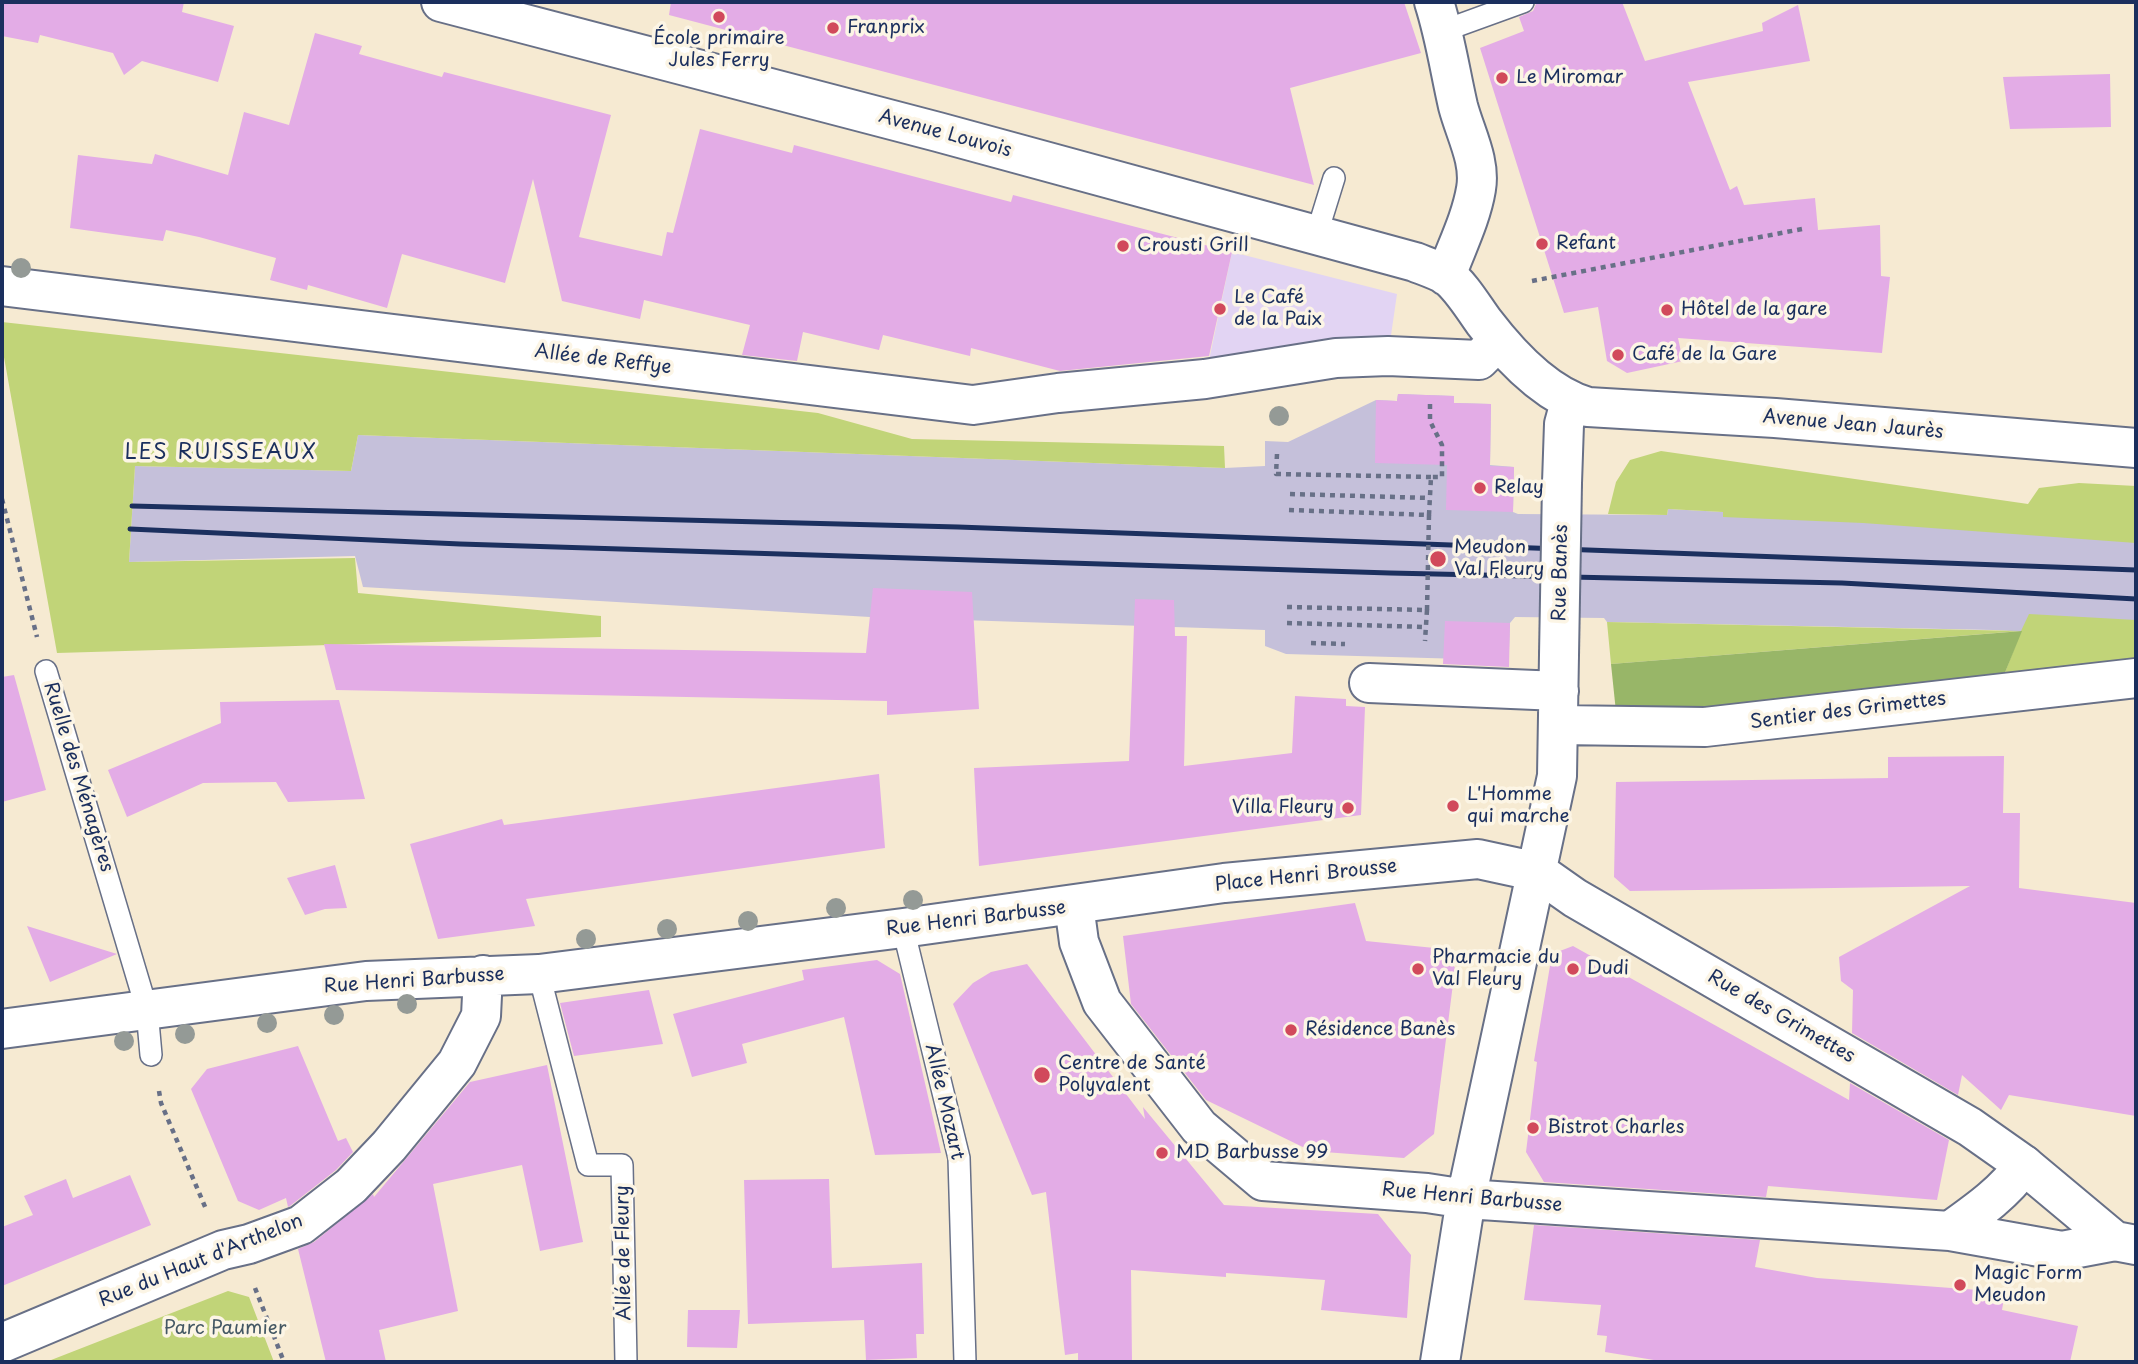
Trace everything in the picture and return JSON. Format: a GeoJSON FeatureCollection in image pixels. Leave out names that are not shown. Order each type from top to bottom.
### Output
{"type":"FeatureCollection","features":[{"type":"Feature","properties":{"kind":"street","name":"Avenue Louvois"},"geometry":{"type":"LineString","coordinates":[[441,2],[1317,233],[1391,254],[1446,276]]}},
{"type":"Feature","properties":{"kind":"street"},"geometry":{"type":"LineString","coordinates":[[1438,16],[1450,111],[1476,171],[1476,188],[1471,210],[1446,276],[1498,341],[1536,377],[1570,402]]}},
{"type":"Feature","properties":{"kind":"street","name":"Allée de Reffye"},"geometry":{"type":"LineString","coordinates":[[2,286],[973,405],[1058,393],[1205,379],[1336,358],[1388,356],[1479,360],[1498,341]]}},
{"type":"Feature","properties":{"kind":"street","name":"Avenue Jean Jaurès"},"geometry":{"type":"LineString","coordinates":[[1570,402],[1614,410],[1775,418],[2136,448]]}},
{"type":"Feature","properties":{"kind":"street","name":"Rue Banès"},"geometry":{"type":"LineString","coordinates":[[1440,1362],[1466,1199],[1538,872],[1556,776],[1563,424],[1570,402]]}},
{"type":"Feature","properties":{"kind":"street","name":"Sentier des Grimettes"},"geometry":{"type":"LineString","coordinates":[[1369,683],[1559,690],[1705,727],[2136,678]]}},
{"type":"Feature","properties":{"kind":"street","name":"Place Henri Brousse"},"geometry":{"type":"LineString","coordinates":[[1074,905],[1224,883],[1478,859],[1538,872]]}},
{"type":"Feature","properties":{"kind":"street","name":"Rue des Grimettes"},"geometry":{"type":"LineString","coordinates":[[1538,872],[1575,898],[1970,1127],[2024,1164]]}},
{"type":"Feature","properties":{"kind":"street","name":"Rue Henri Barbusse"},"geometry":{"type":"LineString","coordinates":[[2,1029],[366,981],[540,974],[1074,905],[1079,942],[1102,1002],[1199,1127],[1263,1181],[1427,1193],[1466,1199],[1950,1231],[2062,1251],[2126,1243]]}},
{"type":"Feature","properties":{"kind":"street","name":"Rue du Haut d'Arthelon"},"geometry":{"type":"LineString","coordinates":[[2,1343],[223,1250],[301,1225],[351,1186],[389,1146],[457,1063],[481,1016],[483,975]]}},
{"type":"Feature","properties":{"kind":"street"},"geometry":{"type":"LineString","coordinates":[[1950,1231],[1986,1205],[2013,1180],[2024,1164]]}},
{"type":"Feature","properties":{"kind":"street","name":"Rue Henri Barbusse"},"geometry":{"type":"LineString","coordinates":[[2024,1164],[2126,1243]]}},
{"type":"Feature","properties":{"kind":"lane"},"geometry":{"type":"LineString","coordinates":[[1438,16],[1523,2]]}},
{"type":"Feature","properties":{"kind":"lane"},"geometry":{"type":"LineString","coordinates":[[1317,233],[1334,178]]}},
{"type":"Feature","properties":{"kind":"lane","name":"Ruelle des Ménagères"},"geometry":{"type":"LineString","coordinates":[[46,671],[147,1010],[151,1055]]}},
{"type":"Feature","properties":{"kind":"lane","name":"Allée Mozart"},"geometry":{"type":"LineString","coordinates":[[903,928],[959,1158],[965,1362]]}},
{"type":"Feature","properties":{"kind":"lane","name":"Allée de Fleury"},"geometry":{"type":"LineString","coordinates":[[540,974],[588,1165],[621,1165],[626,1362]]}},
{"type":"Feature","properties":{"kind":"path"},"geometry":{"type":"LineString","coordinates":[[1532,281],[1802,229]]}},
{"type":"Feature","properties":{"kind":"path"},"geometry":{"type":"LineString","coordinates":[[1277,454],[1276,474],[1442,477],[1442,445],[1430,421],[1430,395]]}},
{"type":"Feature","properties":{"kind":"path"},"geometry":{"type":"LineString","coordinates":[[1287,623],[1426,627],[1431,477]]}},
{"type":"Feature","properties":{"kind":"path"},"geometry":{"type":"LineString","coordinates":[[1290,494],[1430,498]]}},
{"type":"Feature","properties":{"kind":"path","name":"Ruelle des Ménagères"},"geometry":{"type":"LineString","coordinates":[[2,499],[46,671]]}},
{"type":"Feature","properties":{"kind":"path"},"geometry":{"type":"LineString","coordinates":[[1289,510],[1429,515]]}},
{"type":"Feature","properties":{"kind":"path"},"geometry":{"type":"LineString","coordinates":[[1287,607],[1427,610]]}},
{"type":"Feature","properties":{"kind":"path"},"geometry":{"type":"LineString","coordinates":[[156,1081],[161,1103],[223,1250]]}},
{"type":"Feature","properties":{"kind":"path"},"geometry":{"type":"LineString","coordinates":[[262,1308],[284,1362]]}},
{"type":"Feature","properties":{"kind":"shaded area"},"geometry":{"type":"Polygon","coordinates":[[[1232,252],[1397,294],[1388,356],[1205,379],[1232,252]]]}},
{"type":"Feature","properties":{"kind":"shaded area"},"geometry":{"type":"Polygon","coordinates":[[[1398,394],[1454,396],[1454,403],[1491,404],[1490,465],[1514,467],[1513,512],[1518,514],[1667,515],[1668,509],[1724,512],[1723,516],[2136,531],[2136,638],[1993,630],[1607,622],[1604,618],[1515,617],[1510,623],[1509,650],[1463,659],[1286,654],[1265,646],[1265,630],[870,617],[363,587],[355,556],[129,562],[135,466],[351,471],[358,435],[1225,468],[1265,466],[1265,441],[1288,442],[1376,400],[1397,401],[1398,394]]]}},
{"type":"Feature","properties":{"kind":"green space"},"geometry":{"type":"Polygon","coordinates":[[[2,322],[818,413],[912,439],[1224,446],[1225,468],[358,435],[351,471],[135,466],[129,562],[355,558],[358,593],[601,616],[601,637],[57,653],[2,346],[2,322]]]}},
{"type":"Feature","properties":{"kind":"green space"},"geometry":{"type":"Polygon","coordinates":[[[1661,451],[2028,504],[2039,488],[2079,483],[2136,486],[2136,543],[1863,523],[1723,517],[1723,512],[1668,509],[1667,515],[1608,514],[1616,482],[1630,460],[1661,451]]]}},
{"type":"Feature","properties":{"kind":"green space"},"geometry":{"type":"Polygon","coordinates":[[[2029,614],[2136,620],[2136,661],[2004,675],[2029,614]]]}},
{"type":"Feature","properties":{"kind":"green space"},"geometry":{"type":"Polygon","coordinates":[[[1607,622],[2021,631],[1611,664],[1607,622]]]}},
{"type":"Feature","properties":{"kind":"green space"},"geometry":{"type":"Polygon","coordinates":[[[2022,631],[2004,675],[1699,709],[1616,712],[1611,664],[2022,631]]]}},
{"type":"Feature","properties":{"kind":"green space","name":"Parc Paumier"},"geometry":{"type":"Polygon","coordinates":[[[228,1291],[249,1297],[274,1362],[46,1362],[228,1291]]]}},
{"type":"Feature","properties":{"kind":"building"},"geometry":{"type":"Polygon","coordinates":[[[2,2],[184,2],[182,12],[234,26],[218,82],[142,61],[124,75],[113,53],[40,35],[38,43],[2,36],[2,2]]]}},
{"type":"Feature","properties":{"kind":"building"},"geometry":{"type":"Polygon","coordinates":[[[671,2],[1404,2],[1421,53],[1290,88],[1314,185],[669,15],[671,2]]]}},
{"type":"Feature","properties":{"kind":"building"},"geometry":{"type":"Polygon","coordinates":[[[1622,2],[1645,61],[1763,31],[1762,23],[1798,5],[1810,61],[1688,82],[1730,190],[1737,186],[1744,205],[1815,198],[1818,230],[1880,225],[1881,276],[1890,277],[1882,353],[1678,338],[1683,361],[1627,373],[1607,361],[1598,307],[1564,313],[1480,48],[1524,31],[1519,17],[1533,11],[1536,4],[1622,2]]]}},
{"type":"Feature","properties":{"kind":"building"},"geometry":{"type":"Polygon","coordinates":[[[315,33],[362,46],[359,54],[442,77],[444,72],[611,115],[579,237],[662,256],[667,232],[673,233],[700,129],[792,153],[794,145],[1011,202],[1013,195],[1232,252],[1209,356],[1060,371],[971,348],[970,356],[883,335],[879,350],[803,332],[797,361],[742,355],[750,325],[644,300],[640,319],[562,301],[533,179],[505,283],[402,254],[387,308],[308,285],[307,290],[270,280],[276,258],[199,237],[166,230],[163,241],[70,228],[78,155],[152,164],[155,154],[228,175],[244,112],[289,125],[315,33]]]}},
{"type":"Feature","properties":{"kind":"building"},"geometry":{"type":"Polygon","coordinates":[[[2110,74],[2111,127],[2010,129],[2003,77],[2110,74]]]}},
{"type":"Feature","properties":{"kind":"building"},"geometry":{"type":"Polygon","coordinates":[[[1398,394],[1454,396],[1454,403],[1491,404],[1490,466],[1514,467],[1513,512],[1446,510],[1447,465],[1375,463],[1376,400],[1397,401],[1398,394]]]}},
{"type":"Feature","properties":{"kind":"building"},"geometry":{"type":"Polygon","coordinates":[[[873,588],[972,592],[979,709],[887,715],[887,701],[336,690],[324,644],[866,653],[873,588]]]}},
{"type":"Feature","properties":{"kind":"building"},"geometry":{"type":"Polygon","coordinates":[[[1135,599],[1174,600],[1175,636],[1187,636],[1184,766],[1292,753],[1295,696],[1346,699],[1346,706],[1365,707],[1361,815],[979,866],[974,768],[1129,761],[1135,599]]]}},
{"type":"Feature","properties":{"kind":"building"},"geometry":{"type":"Polygon","coordinates":[[[1445,621],[1510,623],[1509,667],[1443,664],[1445,621]]]}},
{"type":"Feature","properties":{"kind":"building"},"geometry":{"type":"Polygon","coordinates":[[[14,675],[46,790],[2,802],[2,677],[14,675]]]}},
{"type":"Feature","properties":{"kind":"building"},"geometry":{"type":"Polygon","coordinates":[[[339,700],[365,799],[288,802],[276,782],[203,783],[127,817],[108,770],[221,723],[220,702],[339,700]]]}},
{"type":"Feature","properties":{"kind":"building"},"geometry":{"type":"Polygon","coordinates":[[[2004,756],[2003,813],[2020,813],[2019,888],[2136,903],[2136,1116],[2009,1095],[2001,1110],[1962,1075],[1958,1095],[1852,1033],[1853,990],[1841,981],[1839,957],[1970,886],[1630,891],[1614,877],[1616,782],[1888,778],[1888,757],[2004,756]]]}},
{"type":"Feature","properties":{"kind":"building"},"geometry":{"type":"Polygon","coordinates":[[[879,774],[885,848],[526,899],[535,926],[438,939],[410,844],[502,819],[504,825],[879,774]]]}},
{"type":"Feature","properties":{"kind":"building"},"geometry":{"type":"Polygon","coordinates":[[[335,865],[347,908],[325,909],[305,915],[287,878],[335,865]]]}},
{"type":"Feature","properties":{"kind":"building"},"geometry":{"type":"Polygon","coordinates":[[[1355,903],[1366,941],[1444,949],[1455,968],[1434,1134],[1404,1158],[1311,1151],[1206,1100],[1131,1004],[1123,936],[1355,903]]]}},
{"type":"Feature","properties":{"kind":"building"},"geometry":{"type":"Polygon","coordinates":[[[27,926],[117,954],[50,982],[27,926]]]}},
{"type":"Feature","properties":{"kind":"building"},"geometry":{"type":"Polygon","coordinates":[[[1573,946],[1849,1100],[1850,1083],[1949,1140],[1937,1200],[1768,1186],[1766,1197],[1544,1182],[1526,1152],[1537,1062],[1534,1061],[1552,954],[1573,946]]]}},
{"type":"Feature","properties":{"kind":"building"},"geometry":{"type":"Polygon","coordinates":[[[877,960],[900,974],[941,1153],[875,1155],[844,1017],[742,1044],[747,1063],[692,1077],[673,1014],[804,980],[802,970],[877,960]]]}},
{"type":"Feature","properties":{"kind":"building"},"geometry":{"type":"Polygon","coordinates":[[[1027,964],[1145,1119],[1143,1107],[1224,1205],[1378,1214],[1411,1255],[1407,1318],[1321,1310],[1325,1280],[1226,1273],[1226,1277],[1131,1270],[1132,1362],[1078,1362],[1078,1353],[1065,1355],[1046,1192],[1032,1195],[953,1004],[973,983],[991,972],[1027,964]]]}},
{"type":"Feature","properties":{"kind":"building"},"geometry":{"type":"Polygon","coordinates":[[[649,990],[663,1044],[574,1056],[560,1003],[649,990]]]}},
{"type":"Feature","properties":{"kind":"building"},"geometry":{"type":"Polygon","coordinates":[[[298,1046],[338,1141],[346,1138],[353,1152],[336,1170],[290,1206],[288,1207],[286,1198],[259,1210],[238,1201],[191,1089],[207,1069],[298,1046]]]}},
{"type":"Feature","properties":{"kind":"building"},"geometry":{"type":"Polygon","coordinates":[[[547,1065],[583,1242],[540,1251],[522,1165],[433,1184],[458,1311],[379,1330],[386,1362],[326,1362],[298,1249],[314,1242],[373,1194],[374,1197],[470,1082],[547,1065]]]}},
{"type":"Feature","properties":{"kind":"building"},"geometry":{"type":"Polygon","coordinates":[[[130,1175],[151,1225],[2,1286],[2,1227],[33,1215],[24,1196],[66,1179],[73,1198],[130,1175]]]}},
{"type":"Feature","properties":{"kind":"building"},"geometry":{"type":"Polygon","coordinates":[[[829,1179],[832,1268],[922,1263],[924,1334],[916,1334],[917,1358],[866,1360],[864,1320],[748,1324],[744,1180],[829,1179]]]}},
{"type":"Feature","properties":{"kind":"building"},"geometry":{"type":"Polygon","coordinates":[[[1534,1225],[1760,1240],[1755,1267],[1817,1278],[2005,1292],[2002,1310],[2078,1326],[2070,1362],[1666,1362],[1605,1352],[1607,1336],[1597,1335],[1601,1305],[1524,1300],[1534,1225]]]}},
{"type":"Feature","properties":{"kind":"building"},"geometry":{"type":"Polygon","coordinates":[[[688,1310],[740,1310],[737,1348],[687,1347],[688,1310]]]}},
{"type":"Feature","properties":{"kind":"railway"},"geometry":{"type":"LineString","coordinates":[[132,506],[958,527],[2136,570]]}},
{"type":"Feature","properties":{"kind":"railway"},"geometry":{"type":"LineString","coordinates":[[130,529],[460,544],[1390,573],[1842,583],[2136,599]]}},
{"type":"Feature","properties":{"kind":"place","name":"École primaire Jules Ferry"},"geometry":{"type":"Point","coordinates":[719,17]}},
{"type":"Feature","properties":{"kind":"place","name":"Franprix"},"geometry":{"type":"Point","coordinates":[833,28]}},
{"type":"Feature","properties":{"kind":"place","name":"Le Miromar"},"geometry":{"type":"Point","coordinates":[1502,78]}},
{"type":"Feature","properties":{"kind":"place","name":"Refant"},"geometry":{"type":"Point","coordinates":[1542,244]}},
{"type":"Feature","properties":{"kind":"place","name":"Crousti Grill"},"geometry":{"type":"Point","coordinates":[1123,246]}},
{"type":"Feature","properties":{"kind":"place","name":"Le Café de la Paix"},"geometry":{"type":"Point","coordinates":[1220,309]}},
{"type":"Feature","properties":{"kind":"place","name":"Hôtel de la gare"},"geometry":{"type":"Point","coordinates":[1667,310]}},
{"type":"Feature","properties":{"kind":"place","name":"Café de la Gare"},"geometry":{"type":"Point","coordinates":[1618,355]}},
{"type":"Feature","properties":{"kind":"place","name":"Relay"},"geometry":{"type":"Point","coordinates":[1480,488]}},
{"type":"Feature","properties":{"kind":"place","name":"Meudon Val Fleury"},"geometry":{"type":"Point","coordinates":[1438,559]}},
{"type":"Feature","properties":{"kind":"place","name":"L'Homme qui marche"},"geometry":{"type":"Point","coordinates":[1453,806]}},
{"type":"Feature","properties":{"kind":"place","name":"Villa Fleury"},"geometry":{"type":"Point","coordinates":[1348,808]}},
{"type":"Feature","properties":{"kind":"place","name":"Pharmacie du Val Fleury"},"geometry":{"type":"Point","coordinates":[1418,969]}},
{"type":"Feature","properties":{"kind":"place","name":"Dudi"},"geometry":{"type":"Point","coordinates":[1573,969]}},
{"type":"Feature","properties":{"kind":"place","name":"Résidence Banès"},"geometry":{"type":"Point","coordinates":[1291,1030]}},
{"type":"Feature","properties":{"kind":"place","name":"Centre de Santé Polyvalent"},"geometry":{"type":"Point","coordinates":[1042,1075]}},
{"type":"Feature","properties":{"kind":"place","name":"Bistrot Charles"},"geometry":{"type":"Point","coordinates":[1533,1128]}},
{"type":"Feature","properties":{"kind":"place","name":"MD Barbusse 99"},"geometry":{"type":"Point","coordinates":[1162,1153]}},
{"type":"Feature","properties":{"kind":"place","name":"Magic Form Meudon"},"geometry":{"type":"Point","coordinates":[1960,1285]}},
{"type":"Feature","properties":{"kind":"district","name":"LES RUISSEAUX"},"geometry":{"type":"Point","coordinates":[221,453]}}]}
